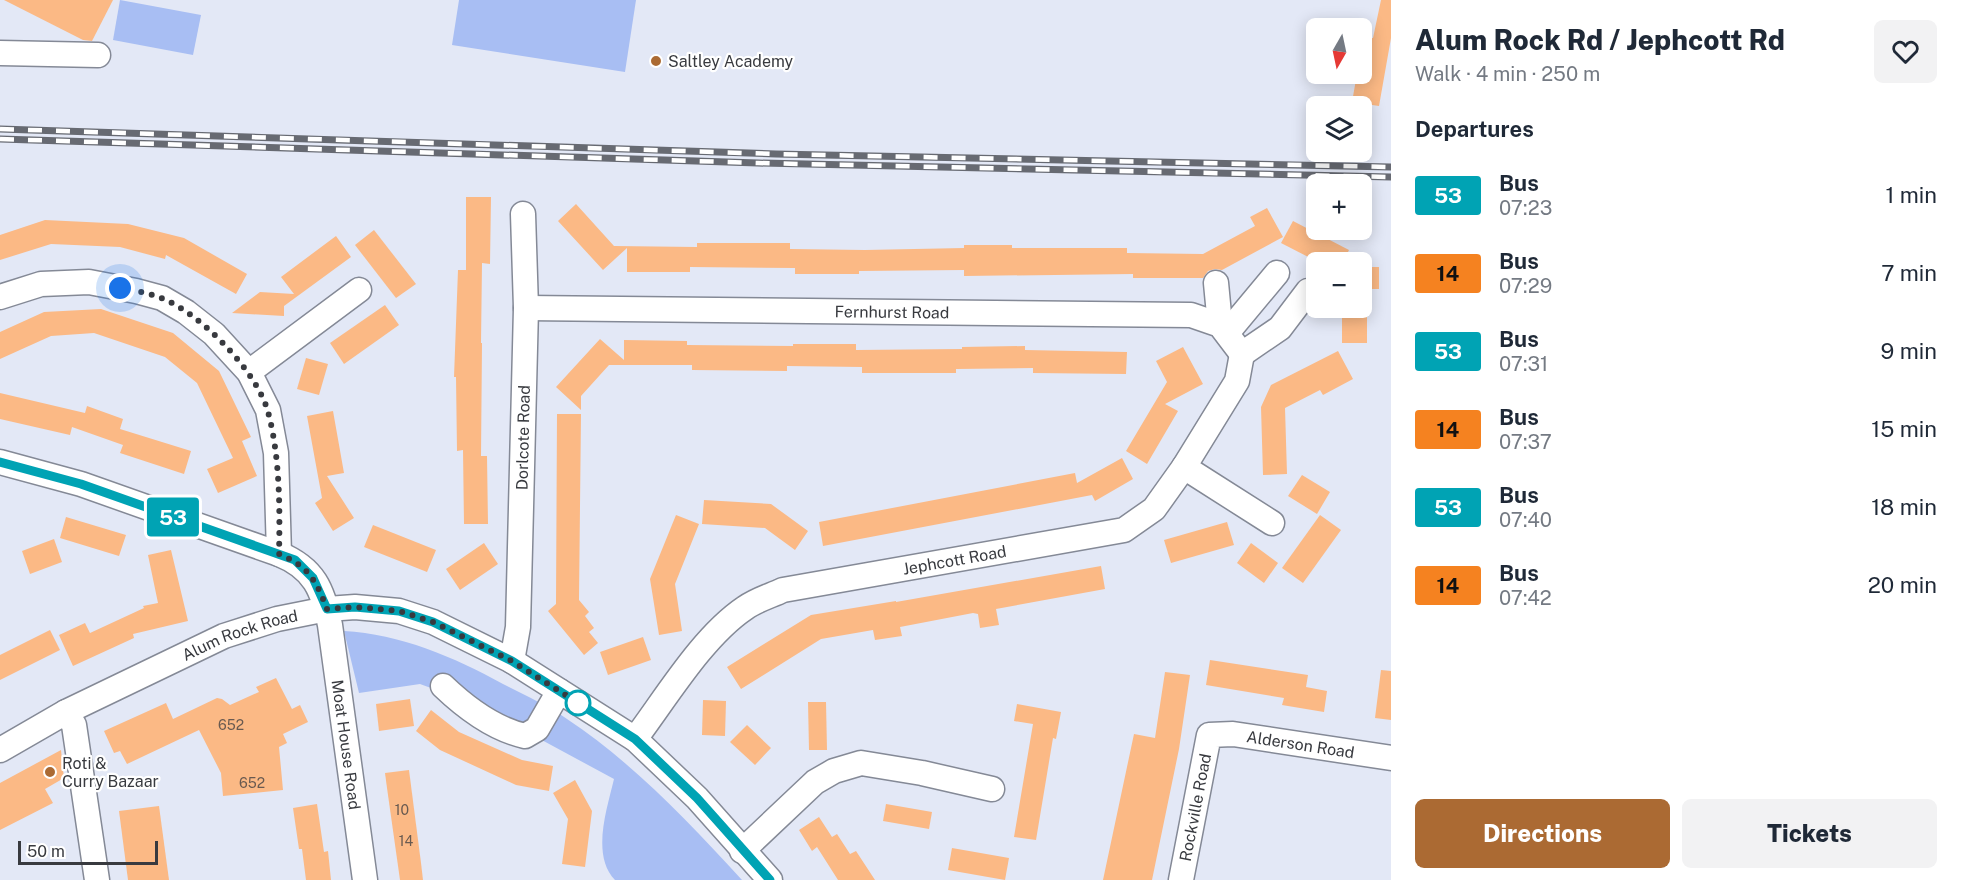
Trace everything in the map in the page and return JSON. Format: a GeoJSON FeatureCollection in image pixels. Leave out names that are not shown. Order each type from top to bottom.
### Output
{"type":"FeatureCollection","features":[{"type":"Feature","properties":{"kind":"street"},"geometry":{"type":"LineString","coordinates":[[0,53],[98,55]]}},
{"type":"Feature","properties":{"kind":"street","name":"Dorlcote Road"},"geometry":{"type":"LineString","coordinates":[[512,661],[518,627],[526,308],[523,214]]}},
{"type":"Feature","properties":{"kind":"street"},"geometry":{"type":"LineString","coordinates":[[1223,329],[1277,273]]}},
{"type":"Feature","properties":{"kind":"street"},"geometry":{"type":"LineString","coordinates":[[0,297],[42,284],[89,282],[162,298],[186,312],[214,334],[249,372],[268,410],[276,453],[279,554]]}},
{"type":"Feature","properties":{"kind":"street"},"geometry":{"type":"LineString","coordinates":[[1216,283],[1223,329],[1242,354],[1280,328],[1306,294]]}},
{"type":"Feature","properties":{"kind":"street"},"geometry":{"type":"LineString","coordinates":[[249,372],[359,290]]}},
{"type":"Feature","properties":{"kind":"street","name":"Fernhurst Road"},"geometry":{"type":"LineString","coordinates":[[526,308],[1191,315],[1223,329]]}},
{"type":"Feature","properties":{"kind":"street","name":"Jephcott Road"},"geometry":{"type":"LineString","coordinates":[[635,739],[715,634],[745,607],[783,590],[1124,530],[1154,509],[1184,467],[1237,381],[1242,354]]}},
{"type":"Feature","properties":{"kind":"street","name":"Moat House Road"},"geometry":{"type":"LineString","coordinates":[[0,462],[81,484],[279,554],[303,566],[313,578],[327,609],[365,880]]}},
{"type":"Feature","properties":{"kind":"street"},"geometry":{"type":"LineString","coordinates":[[1184,467],[1272,523]]}},
{"type":"Feature","properties":{"kind":"street","name":"Alum Rock Road"},"geometry":{"type":"LineString","coordinates":[[0,750],[66,712],[224,636],[277,619],[327,609],[355,607],[399,611],[433,622],[512,661],[635,739],[697,798],[770,880]]}},
{"type":"Feature","properties":{"kind":"street"},"geometry":{"type":"LineString","coordinates":[[443,686],[463,705],[508,733],[525,736],[537,729],[559,691]]}},
{"type":"Feature","properties":{"kind":"street"},"geometry":{"type":"LineString","coordinates":[[66,712],[74,725],[97,880]]}},
{"type":"Feature","properties":{"kind":"street","name":"Alderson Road"},"geometry":{"type":"LineString","coordinates":[[1209,735],[1233,734],[1391,758]]}},
{"type":"Feature","properties":{"kind":"street","name":"Rockville Road"},"geometry":{"type":"LineString","coordinates":[[1181,880],[1209,735]]}},
{"type":"Feature","properties":{"kind":"street"},"geometry":{"type":"LineString","coordinates":[[742,851],[815,782],[834,771],[861,764],[922,773],[992,789]]}},
{"type":"Feature","properties":{"kind":"shaded area"},"geometry":{"type":"Polygon","coordinates":[[[120,0],[201,15],[193,55],[113,40],[120,0]]]}},
{"type":"Feature","properties":{"kind":"shaded area"},"geometry":{"type":"Polygon","coordinates":[[[459,0],[636,0],[625,72],[452,45],[459,0]]]}},
{"type":"Feature","properties":{"kind":"shaded area"},"geometry":{"type":"Polygon","coordinates":[[[344,631],[386,637],[426,648],[484,674],[559,714],[615,754],[680,815],[742,880],[615,880],[608,870],[602,845],[605,818],[614,779],[475,704],[420,684],[359,693],[344,631]]]}},
{"type":"Feature","properties":{"kind":"building"},"geometry":{"type":"Polygon","coordinates":[[[4,0],[113,0],[92,41],[83,40],[4,0]]]}},
{"type":"Feature","properties":{"kind":"building"},"geometry":{"type":"Polygon","coordinates":[[[1381,0],[1391,0],[1391,38],[1379,106],[1372,105],[1372,96],[1353,96],[1355,84],[1372,84],[1373,38],[1381,0]]]}},
{"type":"Feature","properties":{"kind":"building"},"geometry":{"type":"Polygon","coordinates":[[[466,197],[491,197],[490,264],[482,263],[481,343],[481,456],[487,456],[488,524],[464,524],[463,450],[457,451],[456,377],[454,377],[458,270],[466,270],[466,197]]]}},
{"type":"Feature","properties":{"kind":"building"},"geometry":{"type":"Polygon","coordinates":[[[576,204],[614,246],[697,247],[697,243],[790,243],[790,249],[865,250],[1012,245],[1012,248],[1127,248],[1127,253],[1203,254],[1255,226],[1250,217],[1267,208],[1283,237],[1222,270],[1208,271],[1203,278],[1133,278],[1133,274],[964,276],[964,270],[795,274],[795,268],[690,267],[690,272],[627,272],[627,248],[603,270],[558,221],[576,204]]]}},
{"type":"Feature","properties":{"kind":"building"},"geometry":{"type":"Polygon","coordinates":[[[45,220],[128,224],[184,238],[247,274],[236,294],[166,255],[165,259],[120,247],[51,244],[0,260],[0,235],[45,220]]]}},
{"type":"Feature","properties":{"kind":"building"},"geometry":{"type":"Polygon","coordinates":[[[1293,221],[1306,228],[1306,240],[1330,240],[1349,250],[1348,252],[1306,252],[1306,256],[1281,243],[1293,221]]]}},
{"type":"Feature","properties":{"kind":"building"},"geometry":{"type":"Polygon","coordinates":[[[374,230],[416,284],[396,298],[355,245],[374,230]]]}},
{"type":"Feature","properties":{"kind":"building"},"geometry":{"type":"Polygon","coordinates":[[[336,236],[351,257],[284,306],[284,316],[232,313],[260,292],[294,294],[281,277],[336,236]]]}},
{"type":"Feature","properties":{"kind":"building"},"geometry":{"type":"Polygon","coordinates":[[[1372,267],[1379,267],[1379,289],[1372,289],[1372,267]]]}},
{"type":"Feature","properties":{"kind":"building"},"geometry":{"type":"Polygon","coordinates":[[[385,305],[399,325],[344,364],[330,343],[385,305]]]}},
{"type":"Feature","properties":{"kind":"building"},"geometry":{"type":"Polygon","coordinates":[[[101,309],[173,333],[219,371],[251,437],[242,441],[257,476],[218,493],[207,469],[233,458],[197,383],[165,357],[94,333],[51,336],[0,359],[0,332],[44,312],[101,309]]]}},
{"type":"Feature","properties":{"kind":"building"},"geometry":{"type":"Polygon","coordinates":[[[1342,318],[1367,318],[1367,343],[1342,343],[1342,318]]]}},
{"type":"Feature","properties":{"kind":"building"},"geometry":{"type":"Polygon","coordinates":[[[600,339],[624,360],[624,340],[687,341],[687,345],[856,344],[856,350],[1025,346],[1025,350],[1127,352],[1126,374],[1033,373],[1033,368],[956,369],[956,373],[862,373],[862,367],[787,366],[787,371],[692,370],[692,365],[609,365],[581,396],[581,410],[556,387],[600,339]]]}},
{"type":"Feature","properties":{"kind":"building"},"geometry":{"type":"Polygon","coordinates":[[[1183,347],[1203,384],[1165,404],[1178,411],[1147,464],[1126,451],[1167,382],[1156,361],[1183,347]]]}},
{"type":"Feature","properties":{"kind":"building"},"geometry":{"type":"Polygon","coordinates":[[[1338,351],[1353,379],[1323,395],[1320,390],[1285,408],[1287,474],[1263,475],[1261,407],[1271,385],[1338,351]]]}},
{"type":"Feature","properties":{"kind":"building"},"geometry":{"type":"Polygon","coordinates":[[[306,358],[328,364],[319,395],[297,389],[306,358]]]}},
{"type":"Feature","properties":{"kind":"building"},"geometry":{"type":"Polygon","coordinates":[[[0,393],[85,413],[87,406],[123,419],[120,429],[191,451],[184,474],[120,453],[123,445],[72,427],[70,435],[0,419],[0,393]]]}},
{"type":"Feature","properties":{"kind":"building"},"geometry":{"type":"Polygon","coordinates":[[[333,411],[344,473],[327,476],[354,518],[333,531],[315,503],[322,498],[307,416],[333,411]]]}},
{"type":"Feature","properties":{"kind":"building"},"geometry":{"type":"Polygon","coordinates":[[[557,414],[581,414],[579,600],[589,612],[585,616],[594,628],[589,632],[598,643],[584,655],[548,611],[556,604],[557,414]]]}},
{"type":"Feature","properties":{"kind":"building"},"geometry":{"type":"Polygon","coordinates":[[[1122,458],[1133,479],[1095,501],[1092,495],[823,546],[819,522],[1075,473],[1077,483],[1122,458]]]}},
{"type":"Feature","properties":{"kind":"building"},"geometry":{"type":"Polygon","coordinates":[[[1302,475],[1330,492],[1317,514],[1288,496],[1302,475]]]}},
{"type":"Feature","properties":{"kind":"building"},"geometry":{"type":"Polygon","coordinates":[[[704,500],[771,504],[808,531],[795,550],[765,528],[702,524],[704,500]]]}},
{"type":"Feature","properties":{"kind":"building"},"geometry":{"type":"Polygon","coordinates":[[[676,515],[699,524],[675,584],[682,631],[659,635],[650,579],[676,515]]]}},
{"type":"Feature","properties":{"kind":"building"},"geometry":{"type":"Polygon","coordinates":[[[1320,515],[1341,530],[1303,583],[1282,568],[1320,515]]]}},
{"type":"Feature","properties":{"kind":"building"},"geometry":{"type":"Polygon","coordinates":[[[66,517],[126,535],[119,556],[60,538],[66,517]]]}},
{"type":"Feature","properties":{"kind":"building"},"geometry":{"type":"Polygon","coordinates":[[[1227,522],[1234,545],[1171,563],[1164,540],[1227,522]]]}},
{"type":"Feature","properties":{"kind":"building"},"geometry":{"type":"Polygon","coordinates":[[[373,525],[436,550],[427,572],[364,547],[373,525]]]}},
{"type":"Feature","properties":{"kind":"building"},"geometry":{"type":"Polygon","coordinates":[[[54,539],[62,562],[30,574],[22,551],[54,539]]]}},
{"type":"Feature","properties":{"kind":"building"},"geometry":{"type":"Polygon","coordinates":[[[484,543],[498,564],[460,590],[446,569],[484,543]]]}},
{"type":"Feature","properties":{"kind":"building"},"geometry":{"type":"Polygon","coordinates":[[[1251,543],[1278,563],[1264,583],[1237,563],[1251,543]]]}},
{"type":"Feature","properties":{"kind":"building"},"geometry":{"type":"Polygon","coordinates":[[[171,550],[188,621],[133,634],[134,638],[73,666],[59,635],[85,623],[90,633],[144,608],[143,606],[158,603],[148,555],[171,550]]]}},
{"type":"Feature","properties":{"kind":"building"},"geometry":{"type":"Polygon","coordinates":[[[1101,566],[1105,589],[996,609],[999,625],[980,628],[978,614],[973,613],[900,627],[902,636],[875,640],[873,630],[821,639],[741,689],[727,667],[811,615],[1101,566]]]}},
{"type":"Feature","properties":{"kind":"building"},"geometry":{"type":"Polygon","coordinates":[[[50,630],[60,650],[0,680],[0,655],[50,630]]]}},
{"type":"Feature","properties":{"kind":"building"},"geometry":{"type":"Polygon","coordinates":[[[643,637],[651,660],[608,675],[600,652],[643,637]]]}},
{"type":"Feature","properties":{"kind":"building"},"geometry":{"type":"Polygon","coordinates":[[[1210,660],[1308,675],[1306,687],[1327,691],[1324,712],[1282,705],[1284,698],[1206,685],[1210,660]]]}},
{"type":"Feature","properties":{"kind":"building"},"geometry":{"type":"Polygon","coordinates":[[[1381,670],[1391,671],[1391,720],[1375,718],[1381,670]]]}},
{"type":"Feature","properties":{"kind":"building"},"geometry":{"type":"Polygon","coordinates":[[[1165,672],[1190,675],[1179,749],[1152,880],[1103,880],[1134,734],[1155,738],[1165,672]]]}},
{"type":"Feature","properties":{"kind":"building"},"geometry":{"type":"Polygon","coordinates":[[[276,678],[292,709],[300,705],[308,722],[283,734],[287,743],[279,747],[283,790],[223,796],[221,773],[199,730],[127,764],[120,751],[114,753],[104,731],[166,703],[173,719],[217,698],[230,705],[259,692],[256,687],[276,678]]]}},
{"type":"Feature","properties":{"kind":"building"},"geometry":{"type":"Polygon","coordinates":[[[410,699],[414,726],[379,731],[376,704],[410,699]]]}},
{"type":"Feature","properties":{"kind":"building"},"geometry":{"type":"Polygon","coordinates":[[[703,700],[726,701],[725,736],[702,735],[703,700]]]}},
{"type":"Feature","properties":{"kind":"building"},"geometry":{"type":"Polygon","coordinates":[[[808,702],[826,702],[827,750],[809,750],[808,702]]]}},
{"type":"Feature","properties":{"kind":"building"},"geometry":{"type":"Polygon","coordinates":[[[1017,704],[1061,712],[1056,739],[1053,738],[1036,840],[1014,837],[1033,724],[1014,721],[1017,704]]]}},
{"type":"Feature","properties":{"kind":"building"},"geometry":{"type":"Polygon","coordinates":[[[431,710],[459,732],[522,760],[553,766],[549,791],[516,785],[440,750],[416,731],[431,710]]]}},
{"type":"Feature","properties":{"kind":"building"},"geometry":{"type":"Polygon","coordinates":[[[747,725],[771,748],[755,765],[730,742],[747,725]]]}},
{"type":"Feature","properties":{"kind":"building"},"geometry":{"type":"Polygon","coordinates":[[[61,750],[64,778],[45,789],[53,803],[0,830],[0,783],[61,750]]]}},
{"type":"Feature","properties":{"kind":"building"},"geometry":{"type":"Polygon","coordinates":[[[409,770],[423,880],[400,880],[385,773],[409,770]]]}},
{"type":"Feature","properties":{"kind":"building"},"geometry":{"type":"Polygon","coordinates":[[[575,780],[592,811],[585,867],[562,864],[568,819],[553,793],[575,780]]]}},
{"type":"Feature","properties":{"kind":"building"},"geometry":{"type":"Polygon","coordinates":[[[317,804],[324,852],[328,851],[331,880],[306,880],[302,849],[299,849],[293,808],[317,804]]]}},
{"type":"Feature","properties":{"kind":"building"},"geometry":{"type":"Polygon","coordinates":[[[886,804],[932,812],[929,829],[883,821],[886,804]]]}},
{"type":"Feature","properties":{"kind":"building"},"geometry":{"type":"Polygon","coordinates":[[[159,806],[169,880],[128,880],[119,811],[159,806]]]}},
{"type":"Feature","properties":{"kind":"building"},"geometry":{"type":"Polygon","coordinates":[[[819,817],[832,837],[837,834],[850,854],[856,851],[875,880],[838,880],[817,847],[812,851],[799,830],[819,817]]]}},
{"type":"Feature","properties":{"kind":"building"},"geometry":{"type":"Polygon","coordinates":[[[952,848],[1009,858],[1005,880],[948,870],[952,848]]]}},
{"type":"Feature","properties":{"kind":"railway"},"geometry":{"type":"LineString","coordinates":[[0,129],[776,154],[1391,167]]}},
{"type":"Feature","properties":{"kind":"railway"},"geometry":{"type":"LineString","coordinates":[[0,139],[758,163],[1391,177]]}},
{"type":"Feature","properties":{"kind":"bus line","name":"53"},"geometry":{"type":"LineString","coordinates":[[0,462],[81,484],[295,560],[313,578],[327,609],[355,607],[399,611],[433,622],[512,661],[635,739],[697,798],[770,880]]}},
{"type":"Feature","properties":{"kind":"place","name":"Saltley Academy"},"geometry":{"type":"Point","coordinates":[656,61]}},
{"type":"Feature","properties":{"kind":"place","name":"Roti & Curry Bazaar"},"geometry":{"type":"Point","coordinates":[50,772]}},
{"type":"Feature","properties":{"kind":"route"},"geometry":{"type":"LineString","coordinates":[[120,288],[162,298],[186,312],[214,334],[249,372],[268,410],[276,453],[279,554],[303,566],[320,590],[327,609],[355,607],[399,611],[433,622],[512,661],[578,703]]}}]}
